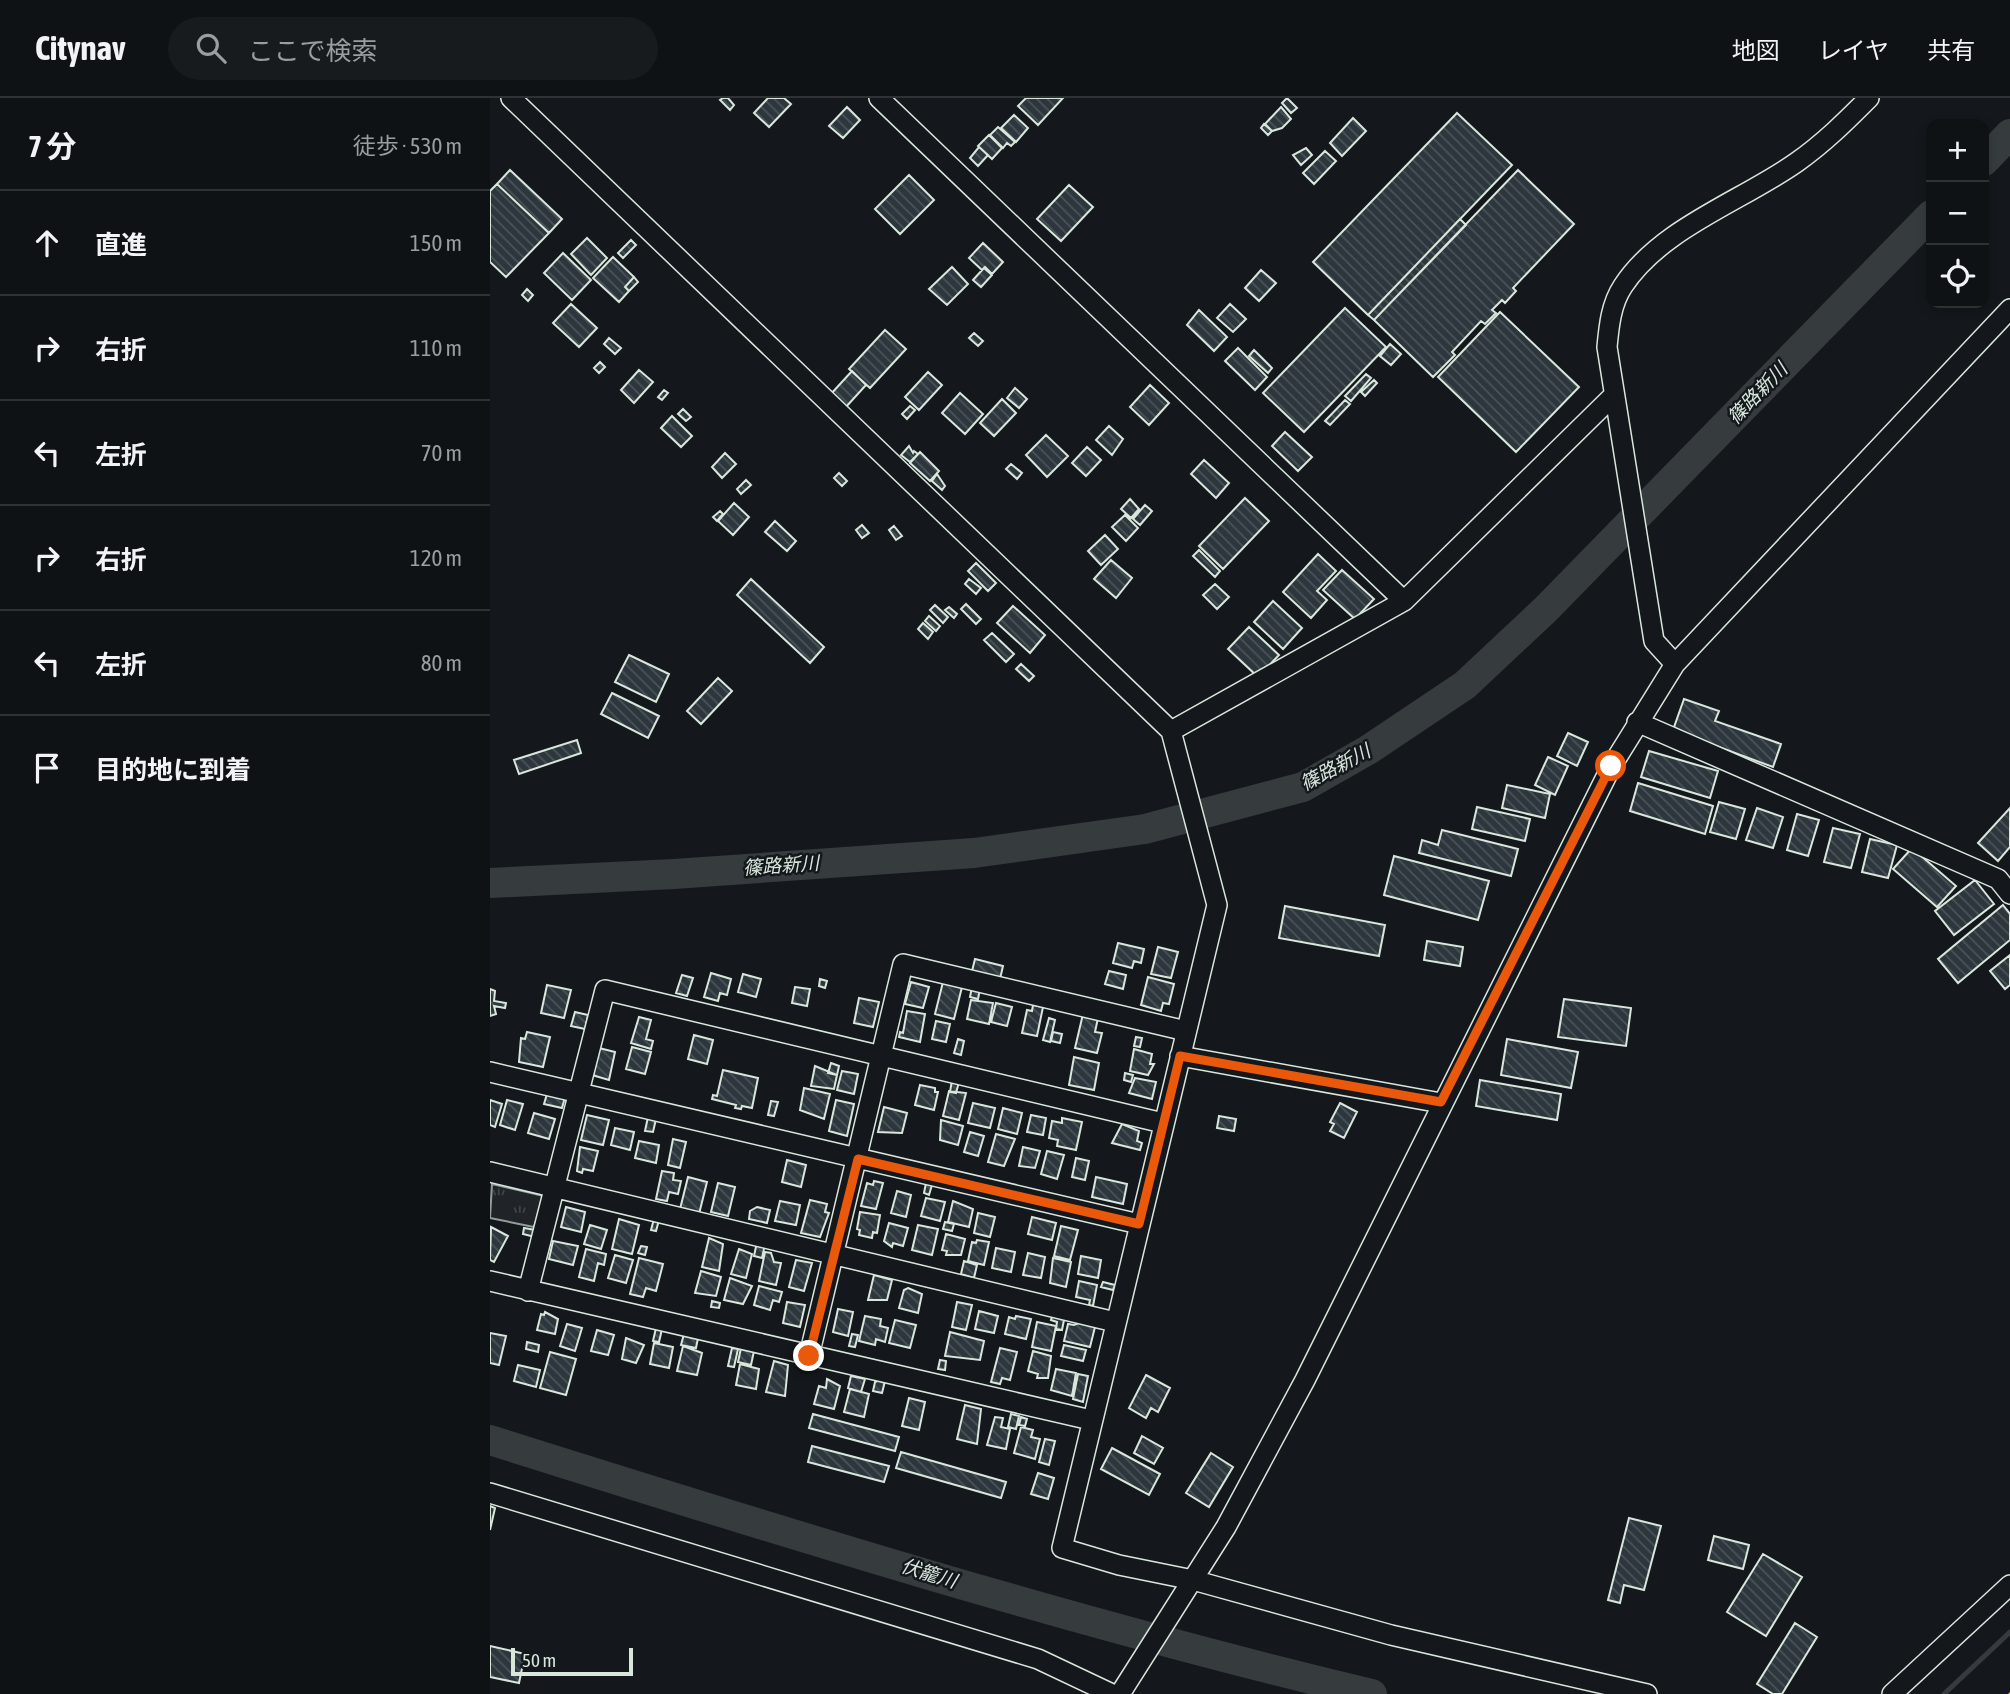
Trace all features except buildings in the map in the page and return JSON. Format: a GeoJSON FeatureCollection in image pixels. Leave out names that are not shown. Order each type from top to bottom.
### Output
{"type":"FeatureCollection","features":[{"type":"Feature","properties":{"kind":"street"},"geometry":{"type":"LineString","coordinates":[[511,98],[1171,732],[1217,905],[1062,1548],[1189,1586],[1647,1694]]}},
{"type":"Feature","properties":{"kind":"street"},"geometry":{"type":"LineString","coordinates":[[879,98],[1404,601]]}},
{"type":"Feature","properties":{"kind":"street"},"geometry":{"type":"LineString","coordinates":[[1675,664],[1654,641],[1652,631],[1606,347],[1610,315],[1622,286],[1652,253],[1710,214],[1796,163],[1837,131],[1869,98]]}},
{"type":"Feature","properties":{"kind":"street"},"geometry":{"type":"LineString","coordinates":[[1124,1687],[1189,1586],[1305,1380],[1441,1102],[1611,766],[1637,722],[1675,664],[2010,309]]}},
{"type":"Feature","properties":{"kind":"street"},"geometry":{"type":"LineString","coordinates":[[1171,732],[1404,601],[1614,395]]}},
{"type":"Feature","properties":{"kind":"street"},"geometry":{"type":"LineString","coordinates":[[1637,722],[1998,879],[2010,894]]}},
{"type":"Feature","properties":{"kind":"street"},"geometry":{"type":"LineString","coordinates":[[809,1356],[903,964],[1186,1031]]}},
{"type":"Feature","properties":{"kind":"street"},"geometry":{"type":"LineString","coordinates":[[528,1291],[606,990],[879,1058],[1163,1124]]}},
{"type":"Feature","properties":{"kind":"street"},"geometry":{"type":"LineString","coordinates":[[1180,1056],[1441,1102]]}},
{"type":"Feature","properties":{"kind":"street"},"geometry":{"type":"LineString","coordinates":[[490,1072],[1139,1224]]}},
{"type":"Feature","properties":{"kind":"street"},"geometry":{"type":"LineString","coordinates":[[490,1172],[834,1257],[1115,1322]]}},
{"type":"Feature","properties":{"kind":"street"},"geometry":{"type":"LineString","coordinates":[[490,1281],[1091,1420]]}},
{"type":"Feature","properties":{"kind":"street"},"geometry":{"type":"LineString","coordinates":[[490,1493],[1038,1659],[1112,1694]]}},
{"type":"Feature","properties":{"kind":"street"},"geometry":{"type":"LineString","coordinates":[[1892,1694],[2010,1585]]}},
{"type":"Feature","properties":{"kind":"green space"},"geometry":{"type":"Polygon","coordinates":[[[492,1184],[544,1196],[534,1227],[490,1218],[492,1184]]]}},
{"type":"Feature","properties":{"kind":"waterway","name":"篠路新川"},"geometry":{"type":"LineString","coordinates":[[1989,156],[2010,134]]}},
{"type":"Feature","properties":{"kind":"waterway","name":"篠路新川"},"geometry":{"type":"LineString","coordinates":[[490,883],[674,874],[974,853],[1145,829],[1303,787],[1368,750],[1465,685],[1546,609],[1926,220]]}},
{"type":"Feature","properties":{"kind":"waterway","name":"伏籠川"},"geometry":{"type":"LineString","coordinates":[[490,1440],[1039,1607],[1372,1694]]}},
{"type":"Feature","properties":{"kind":"waterway"},"geometry":{"type":"LineString","coordinates":[[1944,1694],[2010,1632]]}},
{"type":"Feature","properties":{"kind":"route"},"geometry":{"type":"LineString","coordinates":[[809,1356],[858,1159],[1139,1224],[1180,1056],[1441,1102],[1611,766]]}}]}
